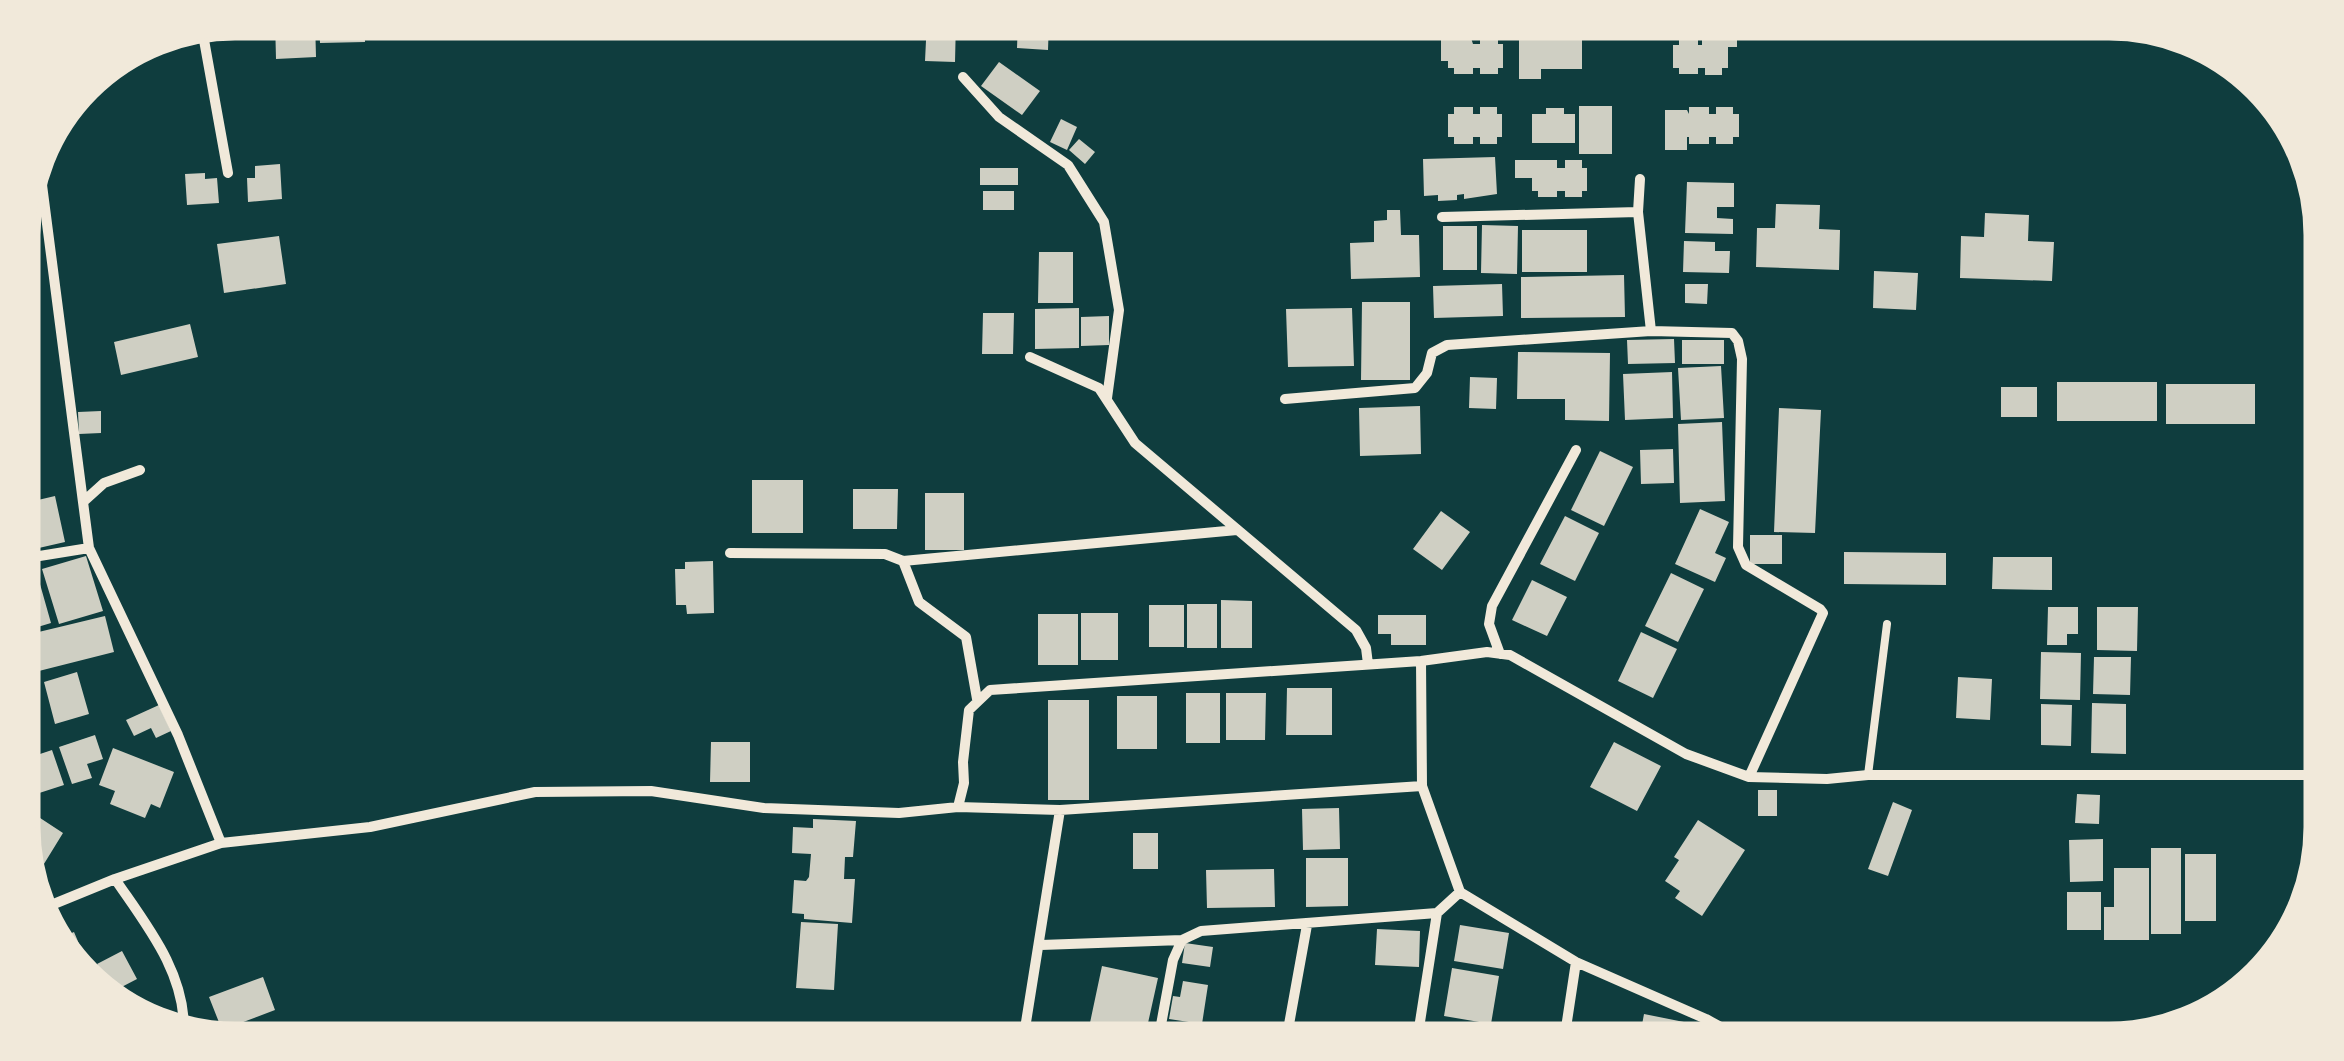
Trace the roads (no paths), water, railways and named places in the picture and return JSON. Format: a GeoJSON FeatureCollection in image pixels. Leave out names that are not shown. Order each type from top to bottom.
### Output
{"type":"FeatureCollection","features":[{"type":"Feature","properties":{"kind":"street"},"geometry":{"type":"LineString","coordinates":[[204,40],[228,173]]}},
{"type":"Feature","properties":{"kind":"street"},"geometry":{"type":"LineString","coordinates":[[963,78],[998,117],[1068,165],[1104,222],[1119,310],[1107,398]]}},
{"type":"Feature","properties":{"kind":"street"},"geometry":{"type":"LineString","coordinates":[[1640,180],[1638,212],[1651,331]]}},
{"type":"Feature","properties":{"kind":"street"},"geometry":{"type":"LineString","coordinates":[[43,190],[89,548],[178,735],[221,844]]}},
{"type":"Feature","properties":{"kind":"street"},"geometry":{"type":"LineString","coordinates":[[1442,218],[1638,212]]}},
{"type":"Feature","properties":{"kind":"street"},"geometry":{"type":"LineString","coordinates":[[1285,399],[1414,388],[1427,373],[1432,353],[1447,345],[1651,331],[1732,334],[1742,359],[1738,548],[1746,565],[1823,613],[1749,777]]}},
{"type":"Feature","properties":{"kind":"street"},"geometry":{"type":"LineString","coordinates":[[1030,357],[1088,380],[1107,398],[1135,443],[1356,630],[1366,648],[1368,664]]}},
{"type":"Feature","properties":{"kind":"street"},"geometry":{"type":"LineString","coordinates":[[1494,653],[1489,624],[1492,606],[1576,450]]}},
{"type":"Feature","properties":{"kind":"street"},"geometry":{"type":"LineString","coordinates":[[83,502],[104,483],[140,470]]}},
{"type":"Feature","properties":{"kind":"street"},"geometry":{"type":"LineString","coordinates":[[730,552],[885,554],[903,561],[1237,530]]}},
{"type":"Feature","properties":{"kind":"street"},"geometry":{"type":"LineString","coordinates":[[38,556],[89,548]]}},
{"type":"Feature","properties":{"kind":"street"},"geometry":{"type":"LineString","coordinates":[[903,561],[919,602],[966,637],[977,699]]}},
{"type":"Feature","properties":{"kind":"street"},"geometry":{"type":"LineString","coordinates":[[958,807],[964,783],[970,710],[990,690],[1494,653],[1510,655],[1686,754],[1749,777],[2306,774]]}},
{"type":"Feature","properties":{"kind":"street"},"geometry":{"type":"LineString","coordinates":[[1421,661],[1422,786],[1460,892],[1576,962],[1712,1023]]}},
{"type":"Feature","properties":{"kind":"street"},"geometry":{"type":"LineString","coordinates":[[54,904],[221,844],[370,827],[536,792],[651,791],[764,808],[899,813],[958,807],[1060,810],[1422,786]]}},
{"type":"Feature","properties":{"kind":"street"},"geometry":{"type":"LineString","coordinates":[[1026,1024],[1060,810]]}},
{"type":"Feature","properties":{"kind":"street"},"geometry":{"type":"LineString","coordinates":[[115,879],[174,970],[185,1017]]}},
{"type":"Feature","properties":{"kind":"street"},"geometry":{"type":"LineString","coordinates":[[1040,945],[1182,940],[1201,931],[1437,913],[1460,892]]}},
{"type":"Feature","properties":{"kind":"street"},"geometry":{"type":"LineString","coordinates":[[1420,1023],[1437,913]]}},
{"type":"Feature","properties":{"kind":"street"},"geometry":{"type":"LineString","coordinates":[[1289,1023],[1307,925]]}},
{"type":"Feature","properties":{"kind":"street"},"geometry":{"type":"LineString","coordinates":[[1161,1024],[1172,960],[1182,940]]}},
{"type":"Feature","properties":{"kind":"street"},"geometry":{"type":"LineString","coordinates":[[1567,1023],[1576,962]]}},
{"type":"Feature","properties":{"kind":"lane"},"geometry":{"type":"LineString","coordinates":[[1868,775],[1888,624]]}}]}
